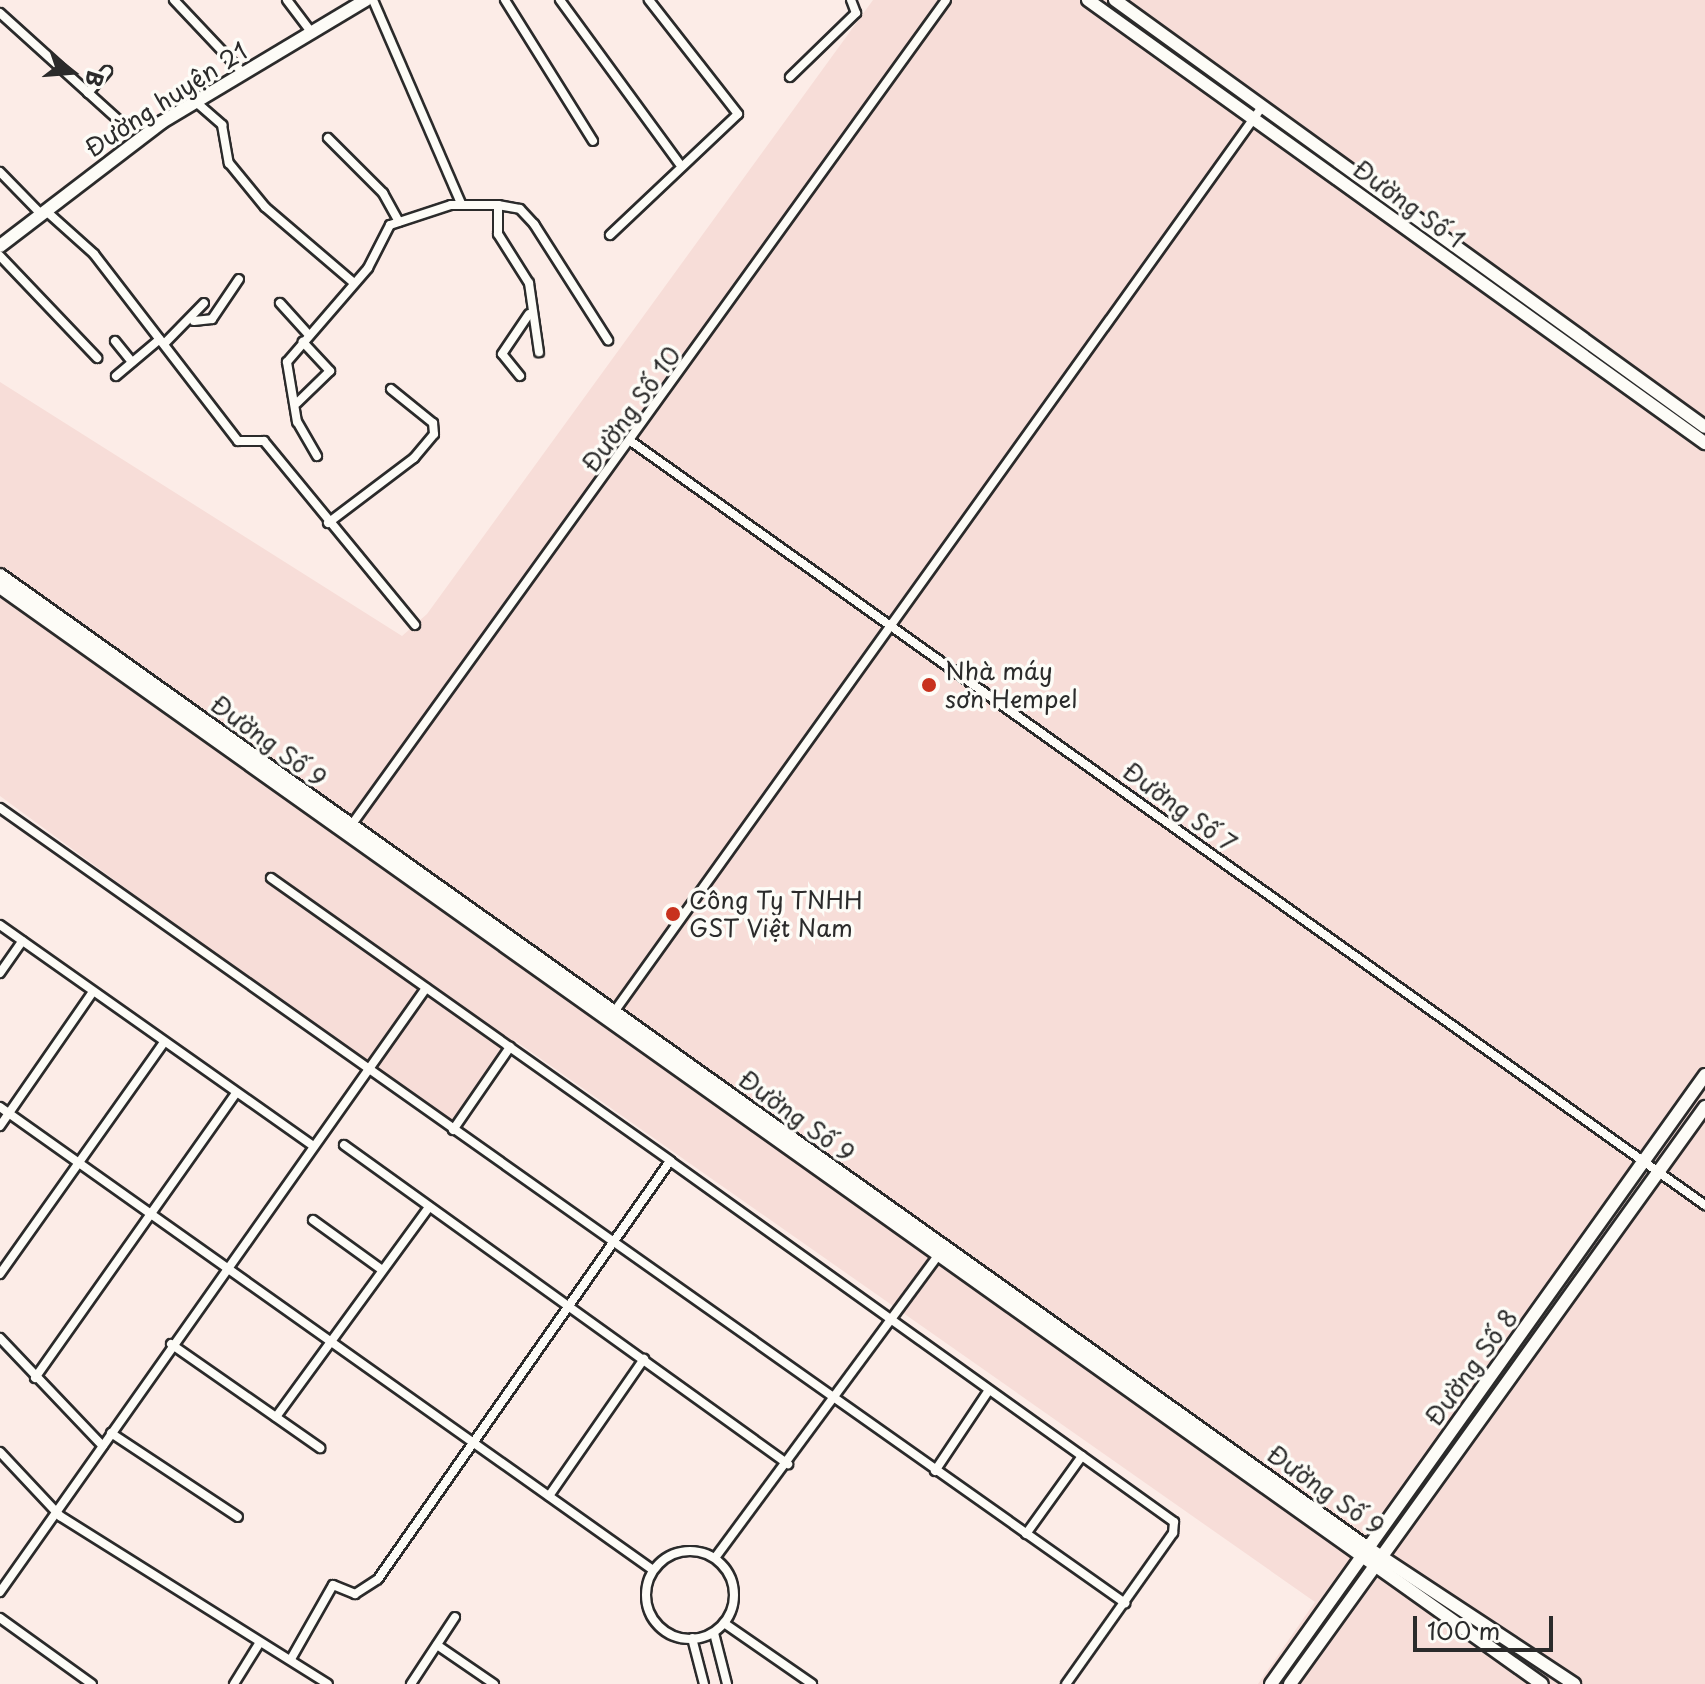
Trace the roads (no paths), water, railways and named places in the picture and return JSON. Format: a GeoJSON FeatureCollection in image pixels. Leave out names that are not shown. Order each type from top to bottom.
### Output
{"type":"FeatureCollection","features":[{"type":"Feature","properties":{"kind":"street"},"geometry":{"type":"LineString","coordinates":[[174,0],[243,73]]}},
{"type":"Feature","properties":{"kind":"street"},"geometry":{"type":"LineString","coordinates":[[287,0],[311,32]]}},
{"type":"Feature","properties":{"kind":"street","name":"Đường huyện 21"},"geometry":{"type":"LineString","coordinates":[[0,247],[43,212],[196,102],[366,0]]}},
{"type":"Feature","properties":{"kind":"street"},"geometry":{"type":"LineString","coordinates":[[373,0],[461,203]]}},
{"type":"Feature","properties":{"kind":"street"},"geometry":{"type":"LineString","coordinates":[[505,0],[593,141]]}},
{"type":"Feature","properties":{"kind":"street"},"geometry":{"type":"LineString","coordinates":[[560,0],[679,163]]}},
{"type":"Feature","properties":{"kind":"street"},"geometry":{"type":"LineString","coordinates":[[610,235],[679,163],[719,138],[738,114],[649,0]]}},
{"type":"Feature","properties":{"kind":"street"},"geometry":{"type":"LineString","coordinates":[[790,77],[856,13],[851,0]]}},
{"type":"Feature","properties":{"kind":"street","name":"Đường Số 10"},"geometry":{"type":"LineString","coordinates":[[347,832],[632,442],[946,0]]}},
{"type":"Feature","properties":{"kind":"street","name":"Đường Số 1"},"geometry":{"type":"LineString","coordinates":[[1088,0],[1705,443]]}},
{"type":"Feature","properties":{"kind":"street","name":"Đường Số 1"},"geometry":{"type":"LineString","coordinates":[[1115,0],[1705,427]]}},
{"type":"Feature","properties":{"kind":"street"},"geometry":{"type":"LineString","coordinates":[[0,13],[124,125]]}},
{"type":"Feature","properties":{"kind":"street"},"geometry":{"type":"LineString","coordinates":[[88,93],[107,71]]}},
{"type":"Feature","properties":{"kind":"street"},"geometry":{"type":"LineString","coordinates":[[196,102],[222,125],[229,163],[265,207],[354,283]]}},
{"type":"Feature","properties":{"kind":"street"},"geometry":{"type":"LineString","coordinates":[[614,1012],[1262,107]]}},
{"type":"Feature","properties":{"kind":"street"},"geometry":{"type":"LineString","coordinates":[[328,138],[383,193],[399,222]]}},
{"type":"Feature","properties":{"kind":"street"},"geometry":{"type":"LineString","coordinates":[[0,172],[94,254],[238,441],[264,441],[328,523],[415,625]]}},
{"type":"Feature","properties":{"kind":"street"},"geometry":{"type":"LineString","coordinates":[[317,456],[297,422],[297,403],[285,373],[305,338],[372,262],[379,235],[399,222],[461,203],[520,209],[534,224],[608,340]]}},
{"type":"Feature","properties":{"kind":"street"},"geometry":{"type":"LineString","coordinates":[[498,205],[496,228],[529,283],[529,313],[539,352]]}},
{"type":"Feature","properties":{"kind":"street"},"geometry":{"type":"LineString","coordinates":[[0,247],[97,358]]}},
{"type":"Feature","properties":{"kind":"street"},"geometry":{"type":"LineString","coordinates":[[116,376],[194,321],[212,319],[239,279]]}},
{"type":"Feature","properties":{"kind":"street"},"geometry":{"type":"LineString","coordinates":[[194,321],[204,303]]}},
{"type":"Feature","properties":{"kind":"street"},"geometry":{"type":"LineString","coordinates":[[280,303],[330,371],[297,403]]}},
{"type":"Feature","properties":{"kind":"street"},"geometry":{"type":"LineString","coordinates":[[520,376],[502,354],[529,313]]}},
{"type":"Feature","properties":{"kind":"street"},"geometry":{"type":"LineString","coordinates":[[115,341],[132,362]]}},
{"type":"Feature","properties":{"kind":"street"},"geometry":{"type":"LineString","coordinates":[[328,523],[414,458],[434,434],[433,423],[391,389]]}},
{"type":"Feature","properties":{"kind":"street","name":"Đường Số 7"},"geometry":{"type":"LineString","coordinates":[[632,442],[887,628],[1642,1164],[1705,1205]]}},
{"type":"Feature","properties":{"kind":"street","name":"Đường Số 9"},"geometry":{"type":"LineString","coordinates":[[0,575],[347,832],[614,1012],[940,1253]]}},
{"type":"Feature","properties":{"kind":"street","name":"Đường Số 9"},"geometry":{"type":"LineString","coordinates":[[0,587],[1364,1553],[1574,1684]]}},
{"type":"Feature","properties":{"kind":"street"},"geometry":{"type":"LineString","coordinates":[[0,808],[1125,1603]]}},
{"type":"Feature","properties":{"kind":"street"},"geometry":{"type":"LineString","coordinates":[[271,878],[1174,1522],[1125,1603],[1066,1684]]}},
{"type":"Feature","properties":{"kind":"street"},"geometry":{"type":"LineString","coordinates":[[0,925],[162,1045],[313,1146]]}},
{"type":"Feature","properties":{"kind":"street"},"geometry":{"type":"LineString","coordinates":[[0,973],[22,941]]}},
{"type":"Feature","properties":{"kind":"street"},"geometry":{"type":"LineString","coordinates":[[0,1592],[60,1516],[171,1344],[426,988]]}},
{"type":"Feature","properties":{"kind":"street"},"geometry":{"type":"LineString","coordinates":[[0,1126],[92,993]]}},
{"type":"Feature","properties":{"kind":"street"},"geometry":{"type":"LineString","coordinates":[[0,1274],[82,1165],[162,1045]]}},
{"type":"Feature","properties":{"kind":"street"},"geometry":{"type":"LineString","coordinates":[[453,1130],[510,1047]]}},
{"type":"Feature","properties":{"kind":"street","name":"Đường Số 8"},"geometry":{"type":"LineString","coordinates":[[1271,1684],[1705,1075]]}},
{"type":"Feature","properties":{"kind":"street"},"geometry":{"type":"LineString","coordinates":[[35,1378],[154,1216],[235,1095]]}},
{"type":"Feature","properties":{"kind":"street"},"geometry":{"type":"LineString","coordinates":[[0,1107],[226,1266],[328,1343],[653,1570]]}},
{"type":"Feature","properties":{"kind":"street","name":"Đường Số 8"},"geometry":{"type":"LineString","coordinates":[[1290,1684],[1705,1107]]}},
{"type":"Feature","properties":{"kind":"street"},"geometry":{"type":"LineString","coordinates":[[344,1145],[788,1464]]}},
{"type":"Feature","properties":{"kind":"street"},"geometry":{"type":"LineString","coordinates":[[291,1659],[333,1585],[355,1594],[378,1579],[470,1441],[670,1161]]}},
{"type":"Feature","properties":{"kind":"street"},"geometry":{"type":"LineString","coordinates":[[276,1417],[429,1207]]}},
{"type":"Feature","properties":{"kind":"street"},"geometry":{"type":"LineString","coordinates":[[313,1220],[382,1270]]}},
{"type":"Feature","properties":{"kind":"street"},"geometry":{"type":"LineString","coordinates":[[715,1558],[788,1464],[940,1253]]}},
{"type":"Feature","properties":{"kind":"street"},"geometry":{"type":"LineString","coordinates":[[0,1338],[103,1446]]}},
{"type":"Feature","properties":{"kind":"street"},"geometry":{"type":"LineString","coordinates":[[171,1344],[320,1448]]}},
{"type":"Feature","properties":{"kind":"street"},"geometry":{"type":"LineString","coordinates":[[549,1496],[644,1359]]}},
{"type":"Feature","properties":{"kind":"street"},"geometry":{"type":"LineString","coordinates":[[935,1471],[989,1390]]}},
{"type":"Feature","properties":{"kind":"street"},"geometry":{"type":"LineString","coordinates":[[111,1433],[238,1517]]}},
{"type":"Feature","properties":{"kind":"street"},"geometry":{"type":"LineString","coordinates":[[0,1452],[60,1516],[328,1684]]}},
{"type":"Feature","properties":{"kind":"street"},"geometry":{"type":"LineString","coordinates":[[1026,1534],[1082,1456]]}},
{"type":"Feature","properties":{"kind":"street"},"geometry":{"type":"LineString","coordinates":[[678,1552],[715,1558],[734,1592],[724,1623],[714,1633],[692,1638],[666,1632],[651,1615],[646,1592],[653,1570],[678,1552]]}},
{"type":"Feature","properties":{"kind":"street","name":"Đường Số 9"},"geometry":{"type":"LineString","coordinates":[[1379,1561],[1542,1684]]}},
{"type":"Feature","properties":{"kind":"street"},"geometry":{"type":"LineString","coordinates":[[411,1684],[455,1617]]}},
{"type":"Feature","properties":{"kind":"street"},"geometry":{"type":"LineString","coordinates":[[0,1618],[92,1684]]}},
{"type":"Feature","properties":{"kind":"street"},"geometry":{"type":"LineString","coordinates":[[724,1623],[810,1683]]}},
{"type":"Feature","properties":{"kind":"street"},"geometry":{"type":"LineString","coordinates":[[714,1633],[727,1684]]}},
{"type":"Feature","properties":{"kind":"street"},"geometry":{"type":"LineString","coordinates":[[692,1638],[704,1684]]}},
{"type":"Feature","properties":{"kind":"street"},"geometry":{"type":"LineString","coordinates":[[247,1684],[236,1681],[260,1642]]}},
{"type":"Feature","properties":{"kind":"street"},"geometry":{"type":"LineString","coordinates":[[437,1645],[494,1684]]}},
{"type":"Feature","properties":{"kind":"place","name":"Nhà máy sơn Hempel"},"geometry":{"type":"Point","coordinates":[929,685]}},
{"type":"Feature","properties":{"kind":"place","name":"Công Ty TNHH GST Việt Nam"},"geometry":{"type":"Point","coordinates":[673,914]}}]}
